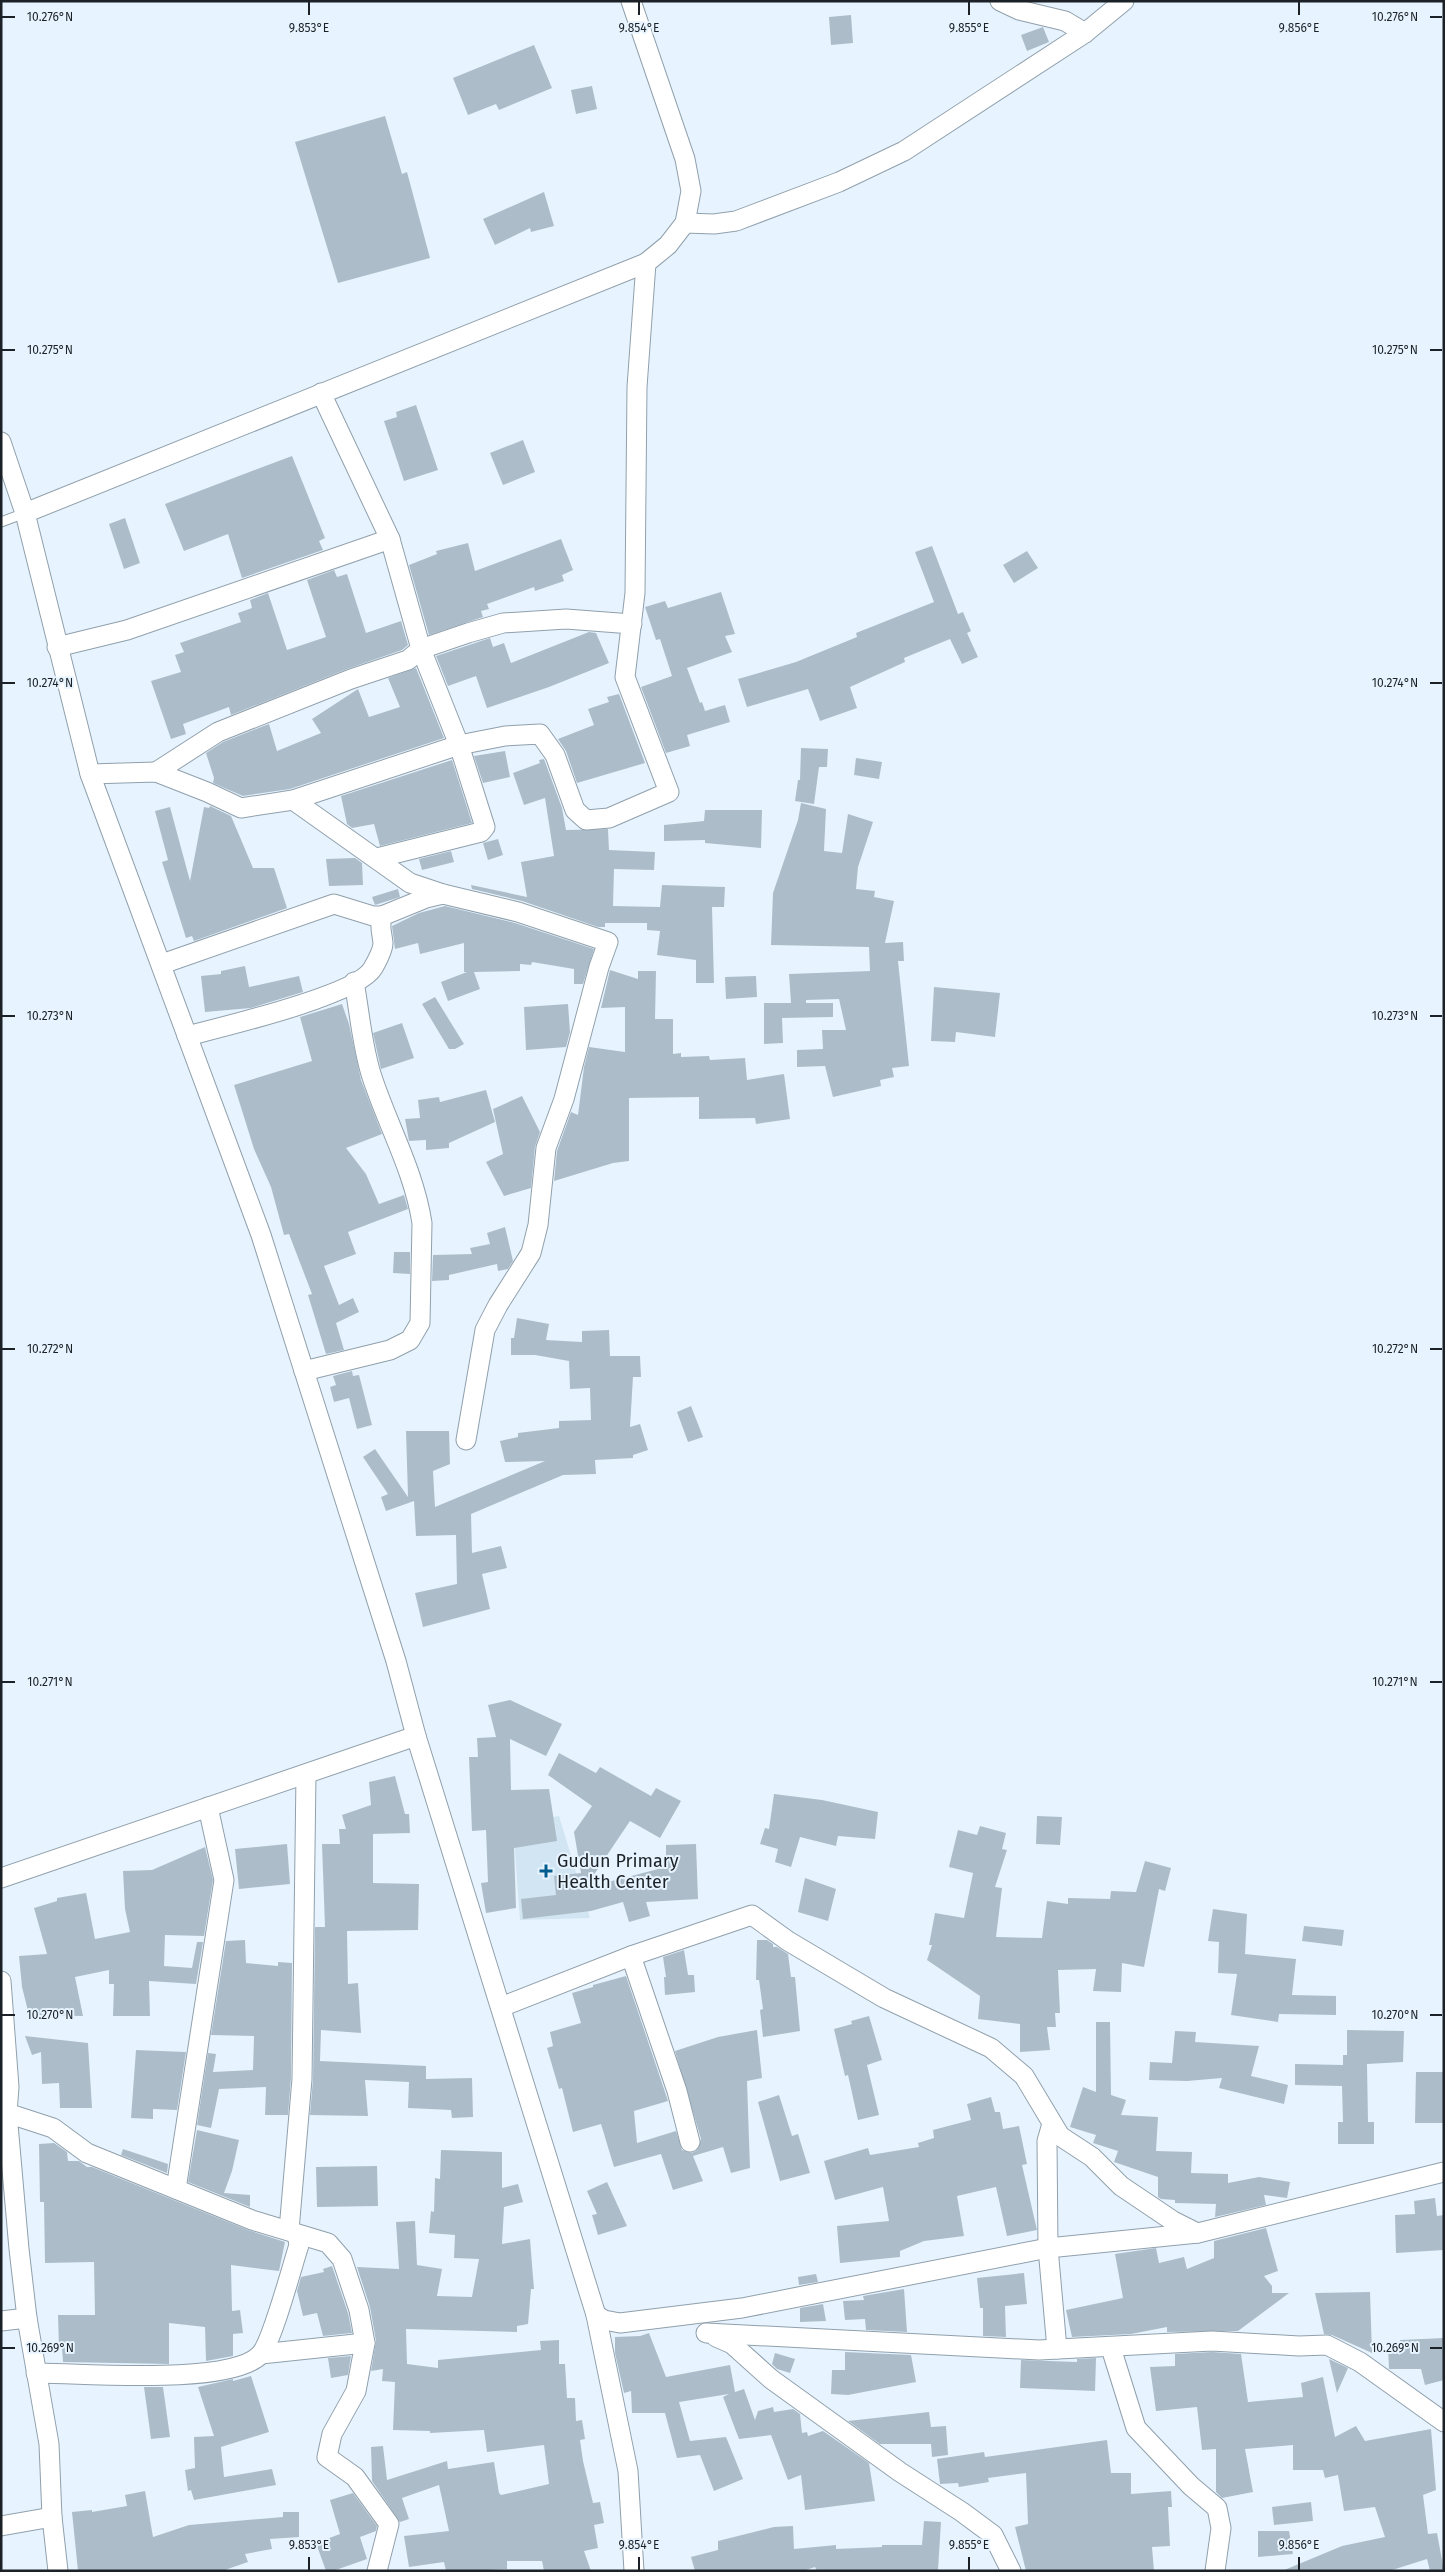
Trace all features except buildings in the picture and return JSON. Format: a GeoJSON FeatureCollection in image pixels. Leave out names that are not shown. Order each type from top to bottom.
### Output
{"type":"FeatureCollection","features":[{"type":"Feature","properties":{"kind":"street"},"geometry":{"type":"LineString","coordinates":[[25,513],[646,263],[668,245],[684,223],[691,191],[685,159],[631,1]]}},
{"type":"Feature","properties":{"kind":"street"},"geometry":{"type":"LineString","coordinates":[[1000,1],[1019,10],[1065,22],[1085,34]]}},
{"type":"Feature","properties":{"kind":"street"},"geometry":{"type":"LineString","coordinates":[[684,223],[714,224],[736,221],[838,182],[904,151],[1085,34],[1124,1]]}},
{"type":"Feature","properties":{"kind":"street"},"geometry":{"type":"LineString","coordinates":[[90,774],[156,772],[241,808],[293,800],[459,745],[506,736],[540,734],[555,755],[575,810],[586,820],[609,818],[669,792],[624,677],[635,593],[637,387],[646,263]]}},
{"type":"Feature","properties":{"kind":"street"},"geometry":{"type":"LineString","coordinates":[[321,393],[390,539],[421,650],[459,745],[485,827],[481,832],[376,858]]}},
{"type":"Feature","properties":{"kind":"street"},"geometry":{"type":"LineString","coordinates":[[1,442],[25,513],[90,774],[162,964],[261,1236],[396,1661],[416,1736],[596,2315],[628,2472],[634,2571]]}},
{"type":"Feature","properties":{"kind":"street"},"geometry":{"type":"LineString","coordinates":[[57,647],[127,630],[390,539]]}},
{"type":"Feature","properties":{"kind":"street"},"geometry":{"type":"LineString","coordinates":[[156,772],[218,732],[351,679],[408,660],[421,650],[503,623],[566,619],[605,624],[632,624]]}},
{"type":"Feature","properties":{"kind":"street"},"geometry":{"type":"LineString","coordinates":[[293,800],[410,883],[443,894],[518,912],[608,942],[599,967],[564,1099],[546,1148],[538,1226],[531,1254],[498,1305],[485,1330],[466,1440]]}},
{"type":"Feature","properties":{"kind":"street"},"geometry":{"type":"LineString","coordinates":[[162,964],[334,904],[373,916],[382,916],[426,898],[443,894]]}},
{"type":"Feature","properties":{"kind":"street"},"geometry":{"type":"LineString","coordinates":[[187,1036],[320,999],[354,982],[372,970],[383,944],[379,927],[382,916]]}},
{"type":"Feature","properties":{"kind":"street"},"geometry":{"type":"LineString","coordinates":[[304,1371],[390,1350],[410,1340],[420,1323],[422,1223],[397,1140],[372,1077],[363,1038],[354,982]]}},
{"type":"Feature","properties":{"kind":"street"},"geometry":{"type":"LineString","coordinates":[[1,1878],[416,1736]]}},
{"type":"Feature","properties":{"kind":"street"},"geometry":{"type":"LineString","coordinates":[[36,2373],[180,2375],[249,2364],[262,2354],[274,2324],[299,2245],[293,2232],[302,2079],[306,1774]]}},
{"type":"Feature","properties":{"kind":"street"},"geometry":{"type":"LineString","coordinates":[[176,2189],[224,1880],[208,1807]]}},
{"type":"Feature","properties":{"kind":"street"},"geometry":{"type":"LineString","coordinates":[[500,2007],[631,1956],[752,1915],[788,1941],[884,1998],[991,2048],[1024,2076],[1060,2136],[1092,2157],[1121,2186],[1173,2221],[1198,2233]]}},
{"type":"Feature","properties":{"kind":"street"},"geometry":{"type":"LineString","coordinates":[[631,1956],[677,2091],[690,2142]]}},
{"type":"Feature","properties":{"kind":"street"},"geometry":{"type":"LineString","coordinates":[[1,1981],[7,2113],[27,2318],[49,2444],[52,2517],[58,2571]]}},
{"type":"Feature","properties":{"kind":"street"},"geometry":{"type":"LineString","coordinates":[[7,2113],[53,2128],[87,2153],[252,2220],[328,2243],[342,2259],[359,2310],[365,2343],[356,2391],[332,2434],[327,2457],[355,2477],[389,2524],[378,2571]]}},
{"type":"Feature","properties":{"kind":"street"},"geometry":{"type":"LineString","coordinates":[[1052,2124],[1047,2142],[1048,2248],[1056,2349]]}},
{"type":"Feature","properties":{"kind":"street"},"geometry":{"type":"LineString","coordinates":[[596,2315],[604,2320],[620,2323],[742,2308],[1048,2248],[1198,2233],[1444,2172]]}},
{"type":"Feature","properties":{"kind":"street"},"geometry":{"type":"LineString","coordinates":[[692,2313],[706,2333],[732,2344],[771,2379],[900,2472],[962,2512],[993,2535],[1011,2571]]}},
{"type":"Feature","properties":{"kind":"street"},"geometry":{"type":"LineString","coordinates":[[1,2321],[27,2318]]}},
{"type":"Feature","properties":{"kind":"street"},"geometry":{"type":"LineString","coordinates":[[706,2333],[1056,2349],[1111,2348],[1212,2341],[1299,2346],[1327,2345],[1360,2362],[1444,2422]]}},
{"type":"Feature","properties":{"kind":"street"},"geometry":{"type":"LineString","coordinates":[[262,2354],[365,2343]]}},
{"type":"Feature","properties":{"kind":"street"},"geometry":{"type":"LineString","coordinates":[[1111,2348],[1136,2428],[1191,2486],[1217,2508],[1221,2528],[1215,2571]]}},
{"type":"Feature","properties":{"kind":"street"},"geometry":{"type":"LineString","coordinates":[[1,2526],[52,2517]]}},
{"type":"Feature","properties":{"kind":"lane"},"geometry":{"type":"LineString","coordinates":[[1,522],[25,513]]}},
{"type":"Feature","properties":{"kind":"shaded area","name":"Gudun Primary Health Center"},"geometry":{"type":"Polygon","coordinates":[[[559,1816],[590,1918],[520,1920],[513,1824],[559,1816]]]}},
{"type":"Feature","properties":{"kind":"place","name":"Gudun Primary Health Center"},"geometry":{"type":"Point","coordinates":[546,1871]}}]}
